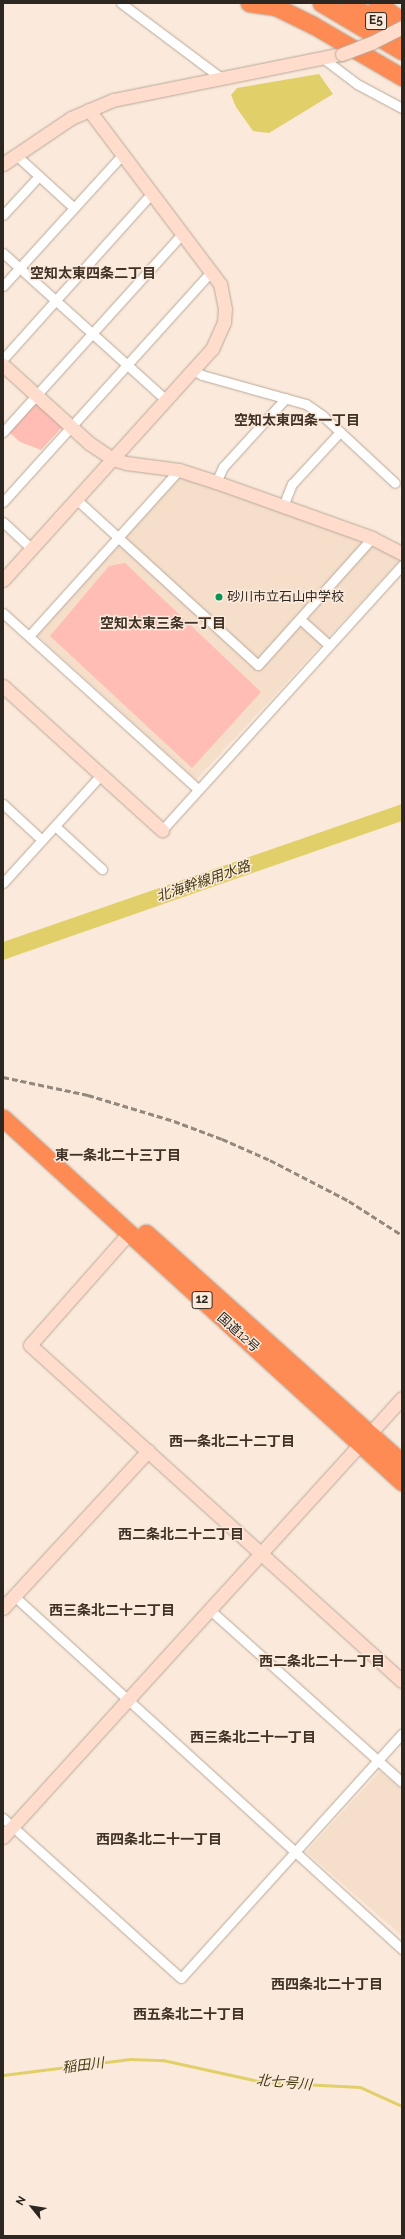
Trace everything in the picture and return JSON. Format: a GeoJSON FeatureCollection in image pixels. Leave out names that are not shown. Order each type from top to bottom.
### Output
{"type":"FeatureCollection","features":[{"type":"Feature","properties":{"kind":"highway"},"geometry":{"type":"LineString","coordinates":[[249,3],[272,5],[319,28],[402,77]]}},
{"type":"Feature","properties":{"kind":"highway"},"geometry":{"type":"LineString","coordinates":[[321,3],[402,52]]}},
{"type":"Feature","properties":{"kind":"highway","name":"E5"},"geometry":{"type":"LineString","coordinates":[[349,3],[402,40]]}},
{"type":"Feature","properties":{"kind":"highway","name":"E5"},"geometry":{"type":"LineString","coordinates":[[377,3],[402,21]]}},
{"type":"Feature","properties":{"kind":"highway","name":"国道12号"},"geometry":{"type":"LineString","coordinates":[[3,1105],[365,1439],[402,1482]]}},
{"type":"Feature","properties":{"kind":"highway","name":"国道12号"},"geometry":{"type":"LineString","coordinates":[[3,1118],[130,1234],[365,1439],[402,1463]]}},
{"type":"Feature","properties":{"kind":"street"},"geometry":{"type":"LineString","coordinates":[[121,3],[220,77]]}},
{"type":"Feature","properties":{"kind":"street"},"geometry":{"type":"LineString","coordinates":[[3,164],[71,118],[89,110],[139,93],[324,59],[371,43],[402,27]]}},
{"type":"Feature","properties":{"kind":"street"},"geometry":{"type":"LineString","coordinates":[[324,59],[357,84],[402,108]]}},
{"type":"Feature","properties":{"kind":"street"},"geometry":{"type":"LineString","coordinates":[[3,580],[212,349],[224,322],[223,295],[212,272],[89,110]]}},
{"type":"Feature","properties":{"kind":"street"},"geometry":{"type":"LineString","coordinates":[[16,155],[73,207]]}},
{"type":"Feature","properties":{"kind":"street"},"geometry":{"type":"LineString","coordinates":[[3,286],[73,207],[122,155]]}},
{"type":"Feature","properties":{"kind":"street"},"geometry":{"type":"LineString","coordinates":[[3,215],[39,176]]}},
{"type":"Feature","properties":{"kind":"street"},"geometry":{"type":"LineString","coordinates":[[3,359],[152,193]]}},
{"type":"Feature","properties":{"kind":"street"},"geometry":{"type":"LineString","coordinates":[[3,432],[182,234]]}},
{"type":"Feature","properties":{"kind":"street"},"geometry":{"type":"LineString","coordinates":[[3,253],[166,400]]}},
{"type":"Feature","properties":{"kind":"street"},"geometry":{"type":"LineString","coordinates":[[3,502],[212,272]]}},
{"type":"Feature","properties":{"kind":"street"},"geometry":{"type":"LineString","coordinates":[[3,365],[89,443],[113,459],[126,463],[179,470],[216,482],[372,538],[402,553]]}},
{"type":"Feature","properties":{"kind":"street"},"geometry":{"type":"LineString","coordinates":[[193,370],[202,376],[306,404],[340,432],[395,483]]}},
{"type":"Feature","properties":{"kind":"street"},"geometry":{"type":"LineString","coordinates":[[216,482],[223,467],[286,398]]}},
{"type":"Feature","properties":{"kind":"street"},"geometry":{"type":"LineString","coordinates":[[283,506],[292,484],[340,432]]}},
{"type":"Feature","properties":{"kind":"street"},"geometry":{"type":"LineString","coordinates":[[29,636],[179,470]]}},
{"type":"Feature","properties":{"kind":"street"},"geometry":{"type":"LineString","coordinates":[[76,499],[258,665],[372,538]]}},
{"type":"Feature","properties":{"kind":"street"},"geometry":{"type":"LineString","coordinates":[[3,522],[31,548]]}},
{"type":"Feature","properties":{"kind":"street"},"geometry":{"type":"LineString","coordinates":[[3,686],[162,830],[402,565]]}},
{"type":"Feature","properties":{"kind":"street"},"geometry":{"type":"LineString","coordinates":[[3,613],[198,789]]}},
{"type":"Feature","properties":{"kind":"street"},"geometry":{"type":"LineString","coordinates":[[300,619],[329,645]]}},
{"type":"Feature","properties":{"kind":"street"},"geometry":{"type":"LineString","coordinates":[[3,883],[101,775]]}},
{"type":"Feature","properties":{"kind":"street"},"geometry":{"type":"LineString","coordinates":[[3,804],[42,840]]}},
{"type":"Feature","properties":{"kind":"street"},"geometry":{"type":"LineString","coordinates":[[54,826],[102,869]]}},
{"type":"Feature","properties":{"kind":"street"},"geometry":{"type":"LineString","coordinates":[[130,1234],[30,1345],[402,1681]]}},
{"type":"Feature","properties":{"kind":"street"},"geometry":{"type":"LineString","coordinates":[[3,1837],[8,1822],[126,1700],[402,1398]]}},
{"type":"Feature","properties":{"kind":"street"},"geometry":{"type":"LineString","coordinates":[[3,1608],[148,1451]]}},
{"type":"Feature","properties":{"kind":"street"},"geometry":{"type":"LineString","coordinates":[[14,1596],[126,1700],[402,1949]]}},
{"type":"Feature","properties":{"kind":"street"},"geometry":{"type":"LineString","coordinates":[[209,1609],[402,1782]]}},
{"type":"Feature","properties":{"kind":"street"},"geometry":{"type":"LineString","coordinates":[[8,1822],[181,1978],[402,1734]]}},
{"type":"Feature","properties":{"kind":"shaded area"},"geometry":{"type":"Polygon","coordinates":[[[36,401],[63,426],[41,450],[20,442],[8,431],[36,401]]]}},
{"type":"Feature","properties":{"kind":"shaded area","name":"砂川市立石山中学校"},"geometry":{"type":"Polygon","coordinates":[[[182,474],[215,484],[402,558],[196,780],[37,635],[182,474]]]}},
{"type":"Feature","properties":{"kind":"shaded area"},"geometry":{"type":"Polygon","coordinates":[[[125,563],[261,692],[192,768],[50,636],[109,566],[125,563]]]}},
{"type":"Feature","properties":{"kind":"shaded area"},"geometry":{"type":"Polygon","coordinates":[[[380,1771],[402,1790],[402,1936],[306,1852],[380,1771]]]}},
{"type":"Feature","properties":{"kind":"water"},"geometry":{"type":"Polygon","coordinates":[[[319,74],[333,94],[269,133],[253,131],[236,107],[231,95],[237,88],[319,74]]]}},
{"type":"Feature","properties":{"kind":"water","name":"北海幹線用水路"},"geometry":{"type":"Polygon","coordinates":[[[402,804],[402,821],[3,960],[3,942],[402,804]]]}},
{"type":"Feature","properties":{"kind":"waterway","name":"北七号川"},"geometry":{"type":"LineString","coordinates":[[3,2075],[130,2059],[163,2060],[263,2082],[360,2087],[402,2106]]}},
{"type":"Feature","properties":{"kind":"railway"},"geometry":{"type":"LineString","coordinates":[[3,1077],[88,1095],[174,1121],[222,1139],[270,1160],[349,1201],[402,1235]]}},
{"type":"Feature","properties":{"kind":"place","name":"砂川市立石山中学校"},"geometry":{"type":"Point","coordinates":[219,597]}},
{"type":"Feature","properties":{"kind":"district","name":"空知太東四条二丁目"},"geometry":{"type":"Point","coordinates":[93,273]}},
{"type":"Feature","properties":{"kind":"district","name":"空知太東四条一丁目"},"geometry":{"type":"Point","coordinates":[297,420]}},
{"type":"Feature","properties":{"kind":"district","name":"空知太東三条一丁目"},"geometry":{"type":"Point","coordinates":[163,623]}},
{"type":"Feature","properties":{"kind":"district","name":"東一条北二十三丁目"},"geometry":{"type":"Point","coordinates":[118,1155]}},
{"type":"Feature","properties":{"kind":"district","name":"西一条北二十二丁目"},"geometry":{"type":"Point","coordinates":[232,1441]}},
{"type":"Feature","properties":{"kind":"district","name":"西二条北二十二丁目"},"geometry":{"type":"Point","coordinates":[181,1534]}},
{"type":"Feature","properties":{"kind":"district","name":"西三条北二十二丁目"},"geometry":{"type":"Point","coordinates":[112,1610]}},
{"type":"Feature","properties":{"kind":"district","name":"西二条北二十一丁目"},"geometry":{"type":"Point","coordinates":[322,1661]}},
{"type":"Feature","properties":{"kind":"district","name":"西三条北二十一丁目"},"geometry":{"type":"Point","coordinates":[253,1737]}},
{"type":"Feature","properties":{"kind":"district","name":"西四条北二十一丁目"},"geometry":{"type":"Point","coordinates":[159,1839]}},
{"type":"Feature","properties":{"kind":"district","name":"西四条北二十丁目"},"geometry":{"type":"Point","coordinates":[327,1984]}},
{"type":"Feature","properties":{"kind":"district","name":"西五条北二十丁目"},"geometry":{"type":"Point","coordinates":[189,2014]}},
{"type":"Feature","properties":{"kind":"water label","name":"稲田川"},"geometry":{"type":"Point","coordinates":[83,2065]}}]}
